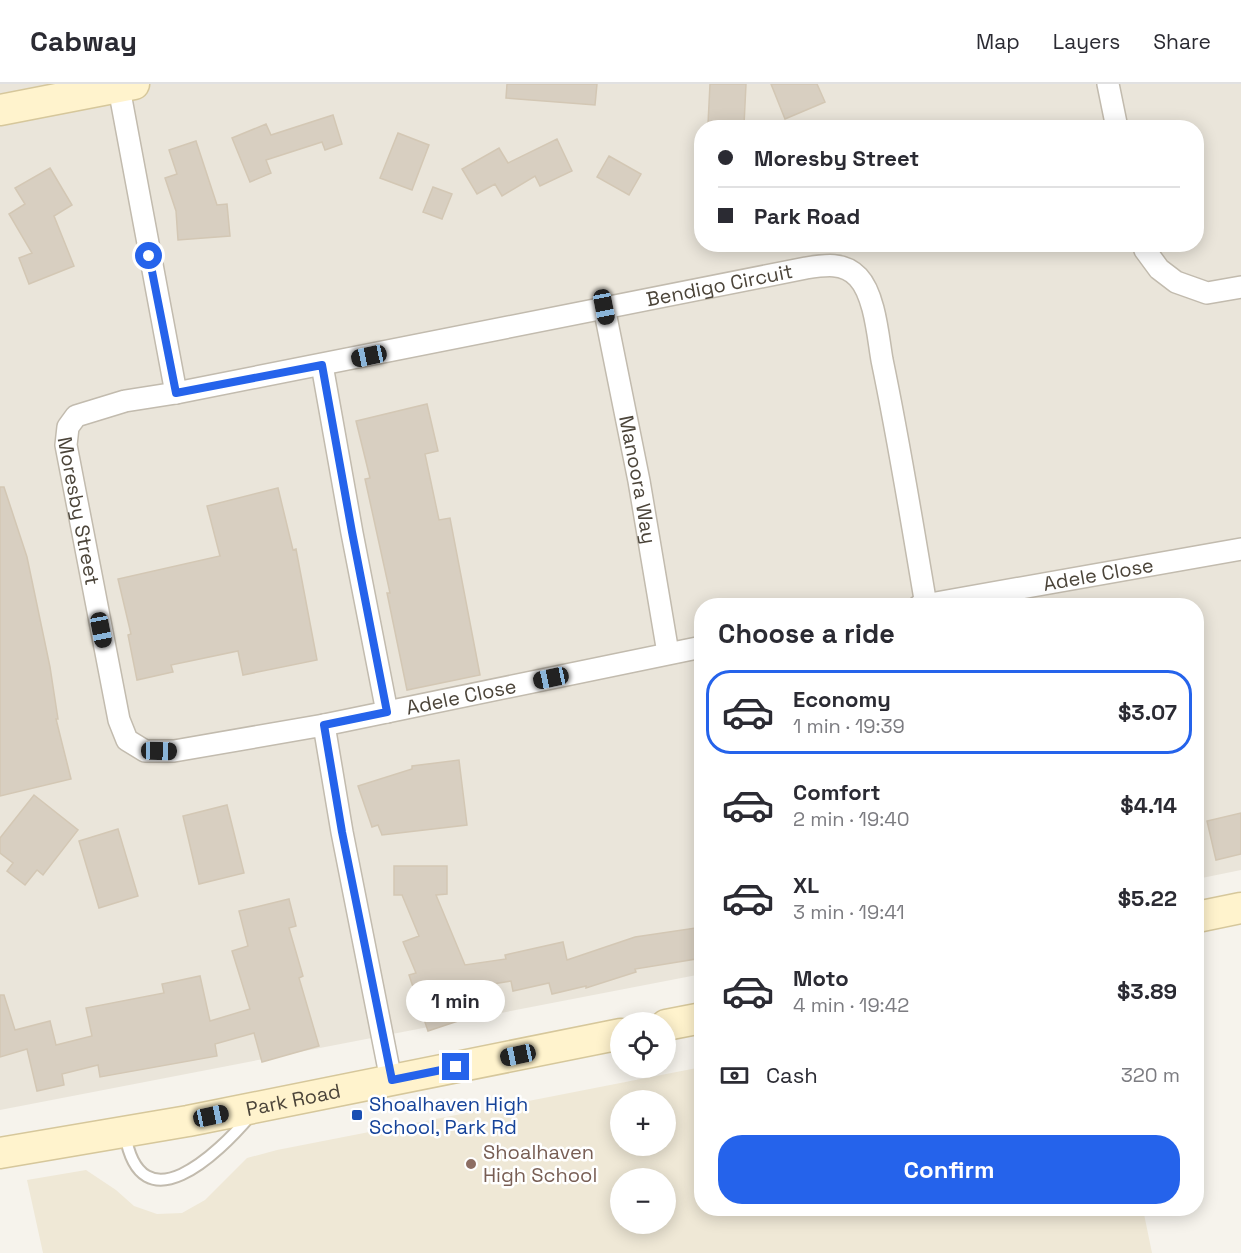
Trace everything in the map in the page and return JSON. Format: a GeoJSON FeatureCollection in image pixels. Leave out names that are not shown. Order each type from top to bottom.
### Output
{"type":"FeatureCollection","features":[{"type":"Feature","properties":{"kind":"street"},"geometry":{"type":"LineString","coordinates":[[1108,84],[1115,120]]}},
{"type":"Feature","properties":{"kind":"street"},"geometry":{"type":"LineString","coordinates":[[0,110],[126,86],[176,393]]}},
{"type":"Feature","properties":{"kind":"street"},"geometry":{"type":"LineString","coordinates":[[1146,252],[1159,269],[1176,282],[1207,293],[1241,286]]}},
{"type":"Feature","properties":{"kind":"street","name":"Bendigo Circuit"},"geometry":{"type":"LineString","coordinates":[[176,393],[604,307],[826,265],[839,266],[851,271],[859,278],[868,295],[875,323],[893,412],[921,598]]}},
{"type":"Feature","properties":{"kind":"street","name":"Manoora Way"},"geometry":{"type":"LineString","coordinates":[[604,307],[639,481],[668,653]]}},
{"type":"Feature","properties":{"kind":"street"},"geometry":{"type":"LineString","coordinates":[[322,365],[387,712]]}},
{"type":"Feature","properties":{"kind":"street","name":"Moresby Street"},"geometry":{"type":"LineString","coordinates":[[176,393],[104,406],[76,416],[68,428],[66,445],[70,469],[114,700],[127,740],[145,751],[174,751],[324,725]]}},
{"type":"Feature","properties":{"kind":"street","name":"Adele Close"},"geometry":{"type":"LineString","coordinates":[[962,598],[1241,549]]}},
{"type":"Feature","properties":{"kind":"street","name":"Adele Close"},"geometry":{"type":"LineString","coordinates":[[324,725],[694,648]]}},
{"type":"Feature","properties":{"kind":"street"},"geometry":{"type":"LineString","coordinates":[[324,725],[342,832],[392,1080]]}},
{"type":"Feature","properties":{"kind":"street"},"geometry":{"type":"LineString","coordinates":[[1204,916],[1241,908]]}},
{"type":"Feature","properties":{"kind":"street"},"geometry":{"type":"LineString","coordinates":[[676,1023],[694,1020]]}},
{"type":"Feature","properties":{"kind":"street","name":"Park Road"},"geometry":{"type":"LineString","coordinates":[[0,1153],[258,1107],[610,1036]]}},
{"type":"Feature","properties":{"kind":"lane"},"geometry":{"type":"LineString","coordinates":[[125,1132],[131,1158],[140,1172],[158,1180],[171,1180],[184,1175],[230,1139],[258,1107]]}},
{"type":"Feature","properties":{"kind":"shaded area"},"geometry":{"type":"Polygon","coordinates":[[[0,84],[1241,84],[1241,870],[1204,878],[1204,598],[694,598],[694,976],[0,1110],[0,84]]]}},
{"type":"Feature","properties":{"kind":"shaded area","name":"Shoalhaven High School"},"geometry":{"type":"Polygon","coordinates":[[[694,1069],[694,1216],[1144,1216],[1152,1253],[43,1253],[27,1180],[86,1170],[116,1190],[134,1206],[157,1214],[182,1213],[205,1200],[247,1158],[277,1150],[646,1078],[676,1078],[676,1072],[694,1069]]]}},
{"type":"Feature","properties":{"kind":"building"},"geometry":{"type":"Polygon","coordinates":[[[507,84],[597,84],[595,105],[506,98],[507,84]]]}},
{"type":"Feature","properties":{"kind":"building"},"geometry":{"type":"Polygon","coordinates":[[[710,84],[746,84],[744,120],[708,120],[710,84]]]}},
{"type":"Feature","properties":{"kind":"building"},"geometry":{"type":"Polygon","coordinates":[[[771,84],[817,84],[825,102],[785,119],[771,84]]]}},
{"type":"Feature","properties":{"kind":"building"},"geometry":{"type":"Polygon","coordinates":[[[333,115],[342,144],[325,150],[322,142],[266,160],[271,173],[250,182],[232,138],[266,124],[271,135],[333,115]]]}},
{"type":"Feature","properties":{"kind":"building"},"geometry":{"type":"Polygon","coordinates":[[[398,133],[429,145],[412,190],[380,178],[398,133]]]}},
{"type":"Feature","properties":{"kind":"building"},"geometry":{"type":"Polygon","coordinates":[[[557,139],[572,171],[540,186],[535,176],[502,196],[495,184],[477,194],[462,169],[499,148],[508,163],[557,139]]]}},
{"type":"Feature","properties":{"kind":"building"},"geometry":{"type":"Polygon","coordinates":[[[196,141],[217,205],[227,204],[230,236],[178,240],[176,211],[165,178],[177,174],[169,150],[196,141]]]}},
{"type":"Feature","properties":{"kind":"building"},"geometry":{"type":"Polygon","coordinates":[[[609,156],[641,174],[629,195],[597,177],[609,156]]]}},
{"type":"Feature","properties":{"kind":"building"},"geometry":{"type":"Polygon","coordinates":[[[50,168],[72,205],[54,216],[74,266],[29,284],[19,258],[32,253],[9,214],[25,204],[15,188],[50,168]]]}},
{"type":"Feature","properties":{"kind":"building"},"geometry":{"type":"Polygon","coordinates":[[[433,187],[452,194],[442,219],[423,212],[433,187]]]}},
{"type":"Feature","properties":{"kind":"building"},"geometry":{"type":"Polygon","coordinates":[[[427,404],[438,451],[425,454],[439,520],[450,518],[480,675],[407,690],[387,593],[390,593],[365,479],[370,478],[356,421],[427,404]]]}},
{"type":"Feature","properties":{"kind":"building"},"geometry":{"type":"Polygon","coordinates":[[[0,487],[4,487],[27,557],[50,667],[58,719],[56,719],[71,779],[0,796],[0,487]]]}},
{"type":"Feature","properties":{"kind":"building"},"geometry":{"type":"Polygon","coordinates":[[[278,488],[293,550],[296,549],[317,660],[243,675],[238,651],[171,665],[173,672],[137,680],[128,635],[131,634],[118,579],[220,556],[207,506],[278,488]]]}},
{"type":"Feature","properties":{"kind":"building"},"geometry":{"type":"Polygon","coordinates":[[[459,760],[467,825],[382,835],[378,825],[372,827],[358,786],[412,769],[412,766],[459,760]]]}},
{"type":"Feature","properties":{"kind":"building"},"geometry":{"type":"Polygon","coordinates":[[[34,795],[78,830],[43,875],[37,870],[25,885],[7,871],[13,863],[0,853],[0,838],[34,795]]]}},
{"type":"Feature","properties":{"kind":"building"},"geometry":{"type":"Polygon","coordinates":[[[227,805],[244,873],[199,884],[183,816],[227,805]]]}},
{"type":"Feature","properties":{"kind":"building"},"geometry":{"type":"Polygon","coordinates":[[[1241,813],[1241,854],[1216,860],[1207,821],[1241,813]]]}},
{"type":"Feature","properties":{"kind":"building"},"geometry":{"type":"Polygon","coordinates":[[[118,829],[138,896],[99,908],[79,841],[118,829]]]}},
{"type":"Feature","properties":{"kind":"building"},"geometry":{"type":"Polygon","coordinates":[[[394,866],[447,866],[447,894],[436,895],[465,965],[506,959],[505,955],[563,942],[567,960],[635,937],[694,928],[694,959],[635,969],[636,972],[586,988],[586,986],[552,994],[549,983],[513,991],[511,981],[455,990],[464,1019],[428,1031],[409,975],[416,973],[403,942],[419,936],[402,895],[394,895],[394,866]]]}},
{"type":"Feature","properties":{"kind":"building"},"geometry":{"type":"Polygon","coordinates":[[[289,899],[296,926],[289,928],[303,976],[299,978],[319,1046],[262,1062],[254,1033],[215,1044],[217,1056],[100,1077],[98,1065],[62,1074],[64,1085],[37,1091],[27,1049],[0,1057],[0,995],[4,995],[15,1030],[50,1021],[56,1045],[92,1036],[86,1008],[164,993],[162,984],[200,976],[210,1021],[250,1009],[232,951],[248,946],[239,911],[289,899]]]}},
{"type":"Feature","properties":{"kind":"place","name":"Shoalhaven High School, Park Rd"},"geometry":{"type":"Point","coordinates":[357,1115]}},
{"type":"Feature","properties":{"kind":"place","name":"Shoalhaven High School"},"geometry":{"type":"Point","coordinates":[471,1164]}},
{"type":"Feature","properties":{"kind":"route"},"geometry":{"type":"LineString","coordinates":[[149,256],[176,393],[322,365],[387,712],[324,725],[342,832],[392,1080],[456,1067]]}}]}
